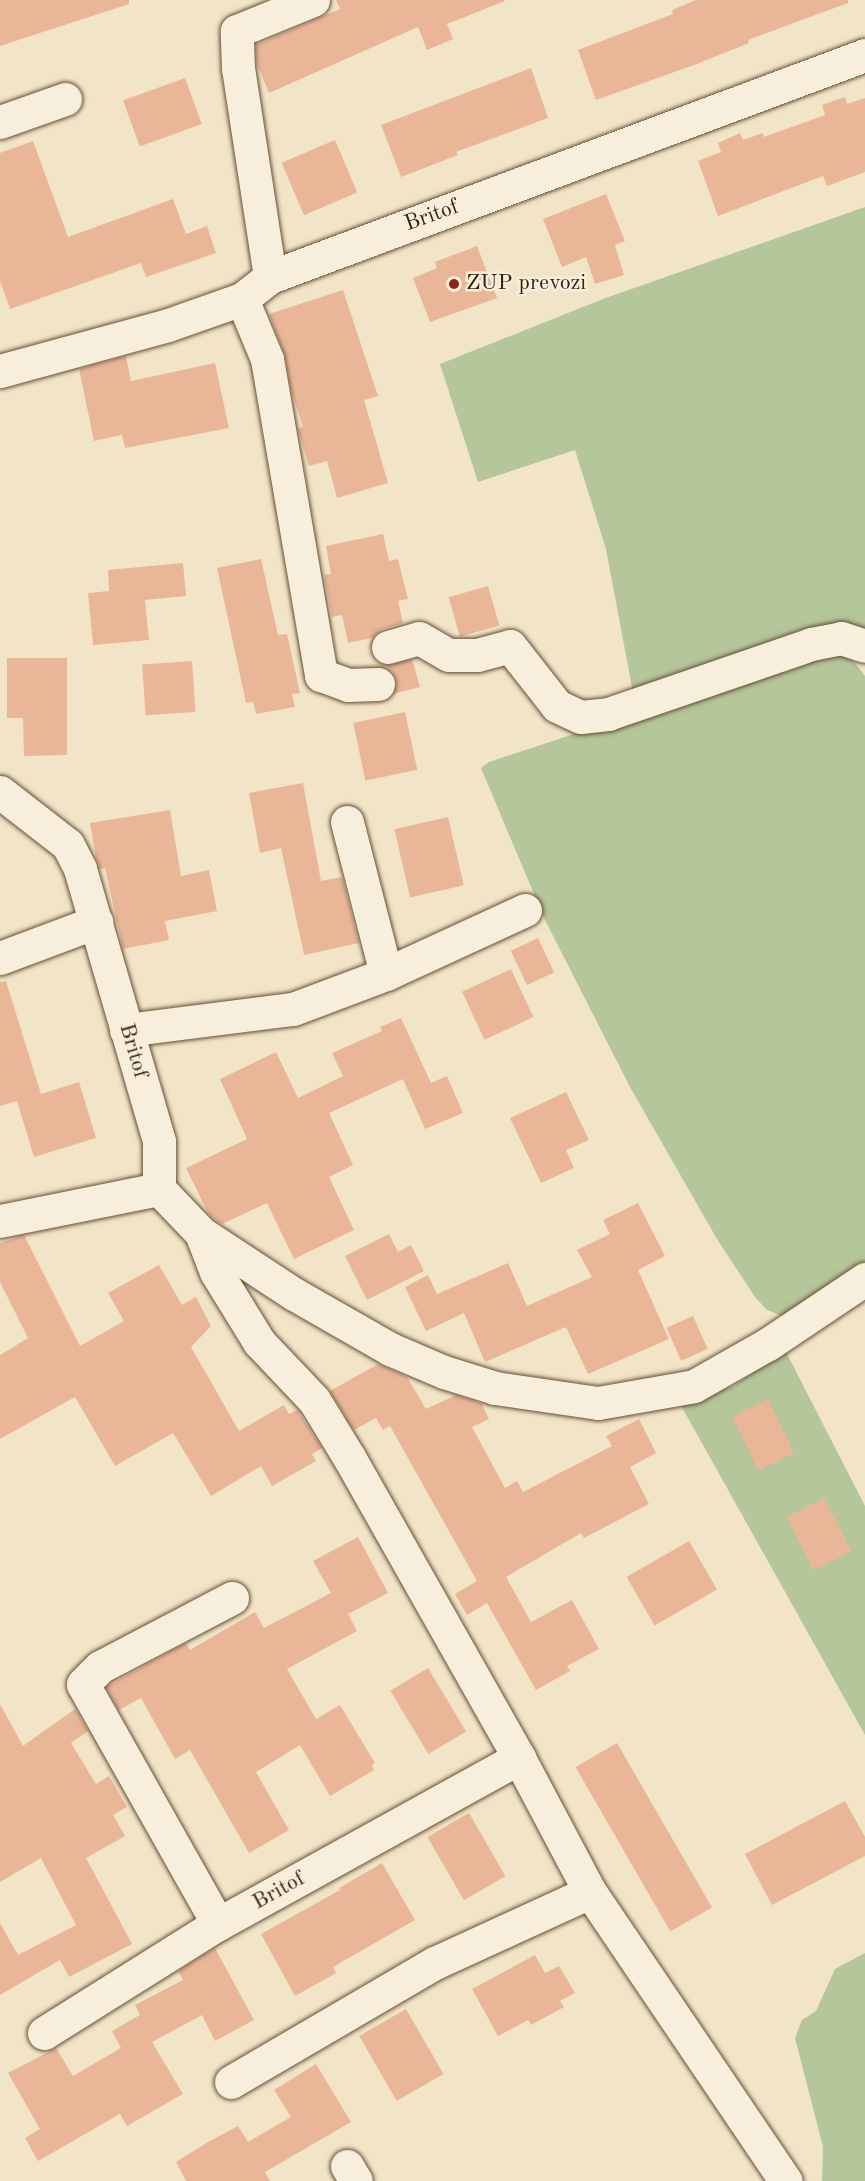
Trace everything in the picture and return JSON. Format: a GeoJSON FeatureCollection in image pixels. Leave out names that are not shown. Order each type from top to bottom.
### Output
{"type":"FeatureCollection","features":[{"type":"Feature","properties":{"kind":"street"},"geometry":{"type":"LineString","coordinates":[[270,277],[238,69],[238,16],[313,0]]}},
{"type":"Feature","properties":{"kind":"street","name":"Britof"},"geometry":{"type":"LineString","coordinates":[[0,371],[168,325],[242,299],[270,277],[865,55]]}},
{"type":"Feature","properties":{"kind":"street"},"geometry":{"type":"LineString","coordinates":[[0,122],[65,99]]}},
{"type":"Feature","properties":{"kind":"street"},"geometry":{"type":"LineString","coordinates":[[242,299],[267,359],[321,675],[348,685],[378,684]]}},
{"type":"Feature","properties":{"kind":"street"},"geometry":{"type":"LineString","coordinates":[[388,647],[419,638],[449,655],[477,655],[510,646],[557,706],[582,717],[608,714],[811,644],[841,638],[865,646]]}},
{"type":"Feature","properties":{"kind":"street","name":"Britof"},"geometry":{"type":"LineString","coordinates":[[0,792],[68,844],[80,869],[159,1141],[159,1189]]}},
{"type":"Feature","properties":{"kind":"street"},"geometry":{"type":"LineString","coordinates":[[347,822],[386,974]]}},
{"type":"Feature","properties":{"kind":"street"},"geometry":{"type":"LineString","coordinates":[[126,1030],[293,1009],[386,974],[525,910]]}},
{"type":"Feature","properties":{"kind":"street"},"geometry":{"type":"LineString","coordinates":[[0,958],[96,922]]}},
{"type":"Feature","properties":{"kind":"street"},"geometry":{"type":"LineString","coordinates":[[0,1221],[159,1189],[201,1233],[294,1294],[390,1349],[444,1372],[495,1389],[598,1403],[694,1386],[768,1344],[865,1279]]}},
{"type":"Feature","properties":{"kind":"street"},"geometry":{"type":"LineString","coordinates":[[201,1233],[216,1272],[259,1342],[314,1400],[350,1459],[519,1758],[590,1892],[786,2181]]}},
{"type":"Feature","properties":{"kind":"street"},"geometry":{"type":"LineString","coordinates":[[218,1924],[83,1684],[100,1667],[232,1598]]}},
{"type":"Feature","properties":{"kind":"street","name":"Britof"},"geometry":{"type":"LineString","coordinates":[[44,2033],[218,1924],[519,1758]]}},
{"type":"Feature","properties":{"kind":"street"},"geometry":{"type":"LineString","coordinates":[[231,2082],[435,1963],[590,1892]]}},
{"type":"Feature","properties":{"kind":"green space"},"geometry":{"type":"Polygon","coordinates":[[[865,207],[865,638],[634,698],[606,549],[575,450],[478,482],[440,364],[603,299],[865,207]]]}},
{"type":"Feature","properties":{"kind":"green space"},"geometry":{"type":"Polygon","coordinates":[[[834,648],[855,663],[865,676],[865,1269],[785,1317],[767,1310],[755,1297],[717,1239],[630,1087],[545,920],[481,768],[489,762],[834,648]]]}},
{"type":"Feature","properties":{"kind":"green space"},"geometry":{"type":"Polygon","coordinates":[[[785,1350],[865,1506],[865,1735],[679,1402],[734,1386],[785,1350]]]}},
{"type":"Feature","properties":{"kind":"green space"},"geometry":{"type":"Polygon","coordinates":[[[865,1953],[865,2181],[822,2181],[823,2147],[795,2038],[802,2020],[816,2011],[835,1969],[865,1953]]]}},
{"type":"Feature","properties":{"kind":"building"},"geometry":{"type":"Polygon","coordinates":[[[0,0],[129,0],[129,4],[0,46],[0,0]]]}},
{"type":"Feature","properties":{"kind":"building"},"geometry":{"type":"Polygon","coordinates":[[[336,0],[505,1],[447,24],[453,39],[427,50],[418,27],[269,93],[257,64],[256,45],[340,9],[336,0]]]}},
{"type":"Feature","properties":{"kind":"building"},"geometry":{"type":"Polygon","coordinates":[[[696,0],[848,0],[848,3],[748,40],[749,43],[694,65],[596,100],[578,50],[673,14],[672,10],[696,0]]]}},
{"type":"Feature","properties":{"kind":"building"},"geometry":{"type":"Polygon","coordinates":[[[531,68],[548,118],[456,152],[458,155],[401,177],[381,125],[531,68]]]}},
{"type":"Feature","properties":{"kind":"building"},"geometry":{"type":"Polygon","coordinates":[[[185,78],[202,124],[140,147],[123,101],[185,78]]]}},
{"type":"Feature","properties":{"kind":"building"},"geometry":{"type":"Polygon","coordinates":[[[845,97],[847,104],[865,98],[865,172],[827,186],[823,176],[718,216],[698,161],[721,152],[718,143],[740,133],[743,140],[763,133],[764,137],[825,115],[822,105],[845,97]]]}},
{"type":"Feature","properties":{"kind":"building"},"geometry":{"type":"Polygon","coordinates":[[[335,140],[357,192],[304,215],[282,163],[335,140]]]}},
{"type":"Feature","properties":{"kind":"building"},"geometry":{"type":"Polygon","coordinates":[[[33,141],[68,237],[173,199],[186,234],[207,226],[216,253],[146,277],[141,263],[10,309],[0,281],[0,153],[33,141]]]}},
{"type":"Feature","properties":{"kind":"building"},"geometry":{"type":"Polygon","coordinates":[[[606,194],[625,241],[615,245],[624,275],[595,284],[586,257],[562,267],[543,219],[606,194]]]}},
{"type":"Feature","properties":{"kind":"building","name":"ZUP prevozi"},"geometry":{"type":"Polygon","coordinates":[[[477,246],[497,298],[430,322],[413,278],[437,268],[435,262],[477,246]]]}},
{"type":"Feature","properties":{"kind":"building"},"geometry":{"type":"Polygon","coordinates":[[[343,290],[378,396],[364,400],[388,483],[337,498],[327,461],[309,466],[298,429],[303,427],[291,390],[285,356],[269,314],[343,290]]]}},
{"type":"Feature","properties":{"kind":"building"},"geometry":{"type":"Polygon","coordinates":[[[126,356],[131,381],[215,363],[229,428],[125,448],[122,435],[94,441],[79,369],[126,356]]]}},
{"type":"Feature","properties":{"kind":"building"},"geometry":{"type":"Polygon","coordinates":[[[383,534],[389,561],[398,559],[408,599],[398,601],[403,623],[382,629],[372,638],[348,643],[342,615],[332,617],[324,575],[331,574],[326,546],[383,534]]]}},
{"type":"Feature","properties":{"kind":"building"},"geometry":{"type":"Polygon","coordinates":[[[261,559],[278,635],[287,634],[300,693],[292,694],[295,707],[256,714],[253,702],[246,703],[217,568],[261,559]]]}},
{"type":"Feature","properties":{"kind":"building"},"geometry":{"type":"Polygon","coordinates":[[[183,563],[186,596],[145,600],[149,640],[93,645],[88,593],[109,591],[108,570],[183,563]]]}},
{"type":"Feature","properties":{"kind":"building"},"geometry":{"type":"Polygon","coordinates":[[[488,586],[499,625],[460,637],[449,597],[488,586]]]}},
{"type":"Feature","properties":{"kind":"building"},"geometry":{"type":"Polygon","coordinates":[[[7,658],[67,658],[67,755],[24,756],[23,718],[7,718],[7,658]]]}},
{"type":"Feature","properties":{"kind":"building"},"geometry":{"type":"Polygon","coordinates":[[[412,659],[420,687],[393,694],[397,683],[394,674],[386,665],[412,659]]]}},
{"type":"Feature","properties":{"kind":"building"},"geometry":{"type":"Polygon","coordinates":[[[192,661],[196,712],[146,715],[142,664],[192,661]]]}},
{"type":"Feature","properties":{"kind":"building"},"geometry":{"type":"Polygon","coordinates":[[[405,712],[417,770],[365,781],[353,723],[405,712]]]}},
{"type":"Feature","properties":{"kind":"building"},"geometry":{"type":"Polygon","coordinates":[[[303,783],[321,881],[342,877],[359,943],[304,955],[281,848],[260,853],[249,793],[303,783]]]}},
{"type":"Feature","properties":{"kind":"building"},"geometry":{"type":"Polygon","coordinates":[[[170,810],[181,876],[209,870],[217,911],[165,921],[169,940],[123,949],[105,868],[100,869],[96,858],[90,823],[170,810]]]}},
{"type":"Feature","properties":{"kind":"building"},"geometry":{"type":"Polygon","coordinates":[[[448,817],[464,885],[410,898],[394,829],[448,817]]]}},
{"type":"Feature","properties":{"kind":"building"},"geometry":{"type":"Polygon","coordinates":[[[538,938],[554,972],[527,985],[511,951],[538,938]]]}},
{"type":"Feature","properties":{"kind":"building"},"geometry":{"type":"Polygon","coordinates":[[[511,969],[533,1017],[484,1040],[462,992],[511,969]]]}},
{"type":"Feature","properties":{"kind":"building"},"geometry":{"type":"Polygon","coordinates":[[[6,981],[41,1094],[79,1082],[96,1138],[34,1157],[17,1101],[0,1106],[0,982],[6,981]]]}},
{"type":"Feature","properties":{"kind":"building"},"geometry":{"type":"Polygon","coordinates":[[[401,1018],[431,1083],[447,1076],[463,1113],[425,1129],[403,1079],[329,1113],[353,1165],[329,1177],[354,1230],[294,1259],[267,1203],[222,1224],[213,1218],[208,1213],[186,1168],[247,1139],[220,1079],[276,1052],[298,1098],[343,1076],[332,1053],[382,1031],[380,1027],[401,1018]]]}},
{"type":"Feature","properties":{"kind":"building"},"geometry":{"type":"Polygon","coordinates":[[[566,1092],[589,1140],[566,1150],[574,1168],[541,1183],[510,1118],[566,1092]]]}},
{"type":"Feature","properties":{"kind":"building"},"geometry":{"type":"Polygon","coordinates":[[[638,1203],[665,1256],[638,1270],[669,1339],[588,1374],[566,1327],[485,1362],[464,1313],[426,1331],[405,1287],[428,1275],[437,1294],[508,1263],[527,1306],[592,1277],[577,1250],[610,1234],[603,1220],[638,1203]]]}},
{"type":"Feature","properties":{"kind":"building"},"geometry":{"type":"Polygon","coordinates":[[[389,1234],[398,1252],[411,1245],[424,1271],[367,1300],[345,1256],[389,1234]]]}},
{"type":"Feature","properties":{"kind":"building"},"geometry":{"type":"Polygon","coordinates":[[[24,1235],[80,1346],[124,1321],[108,1293],[159,1265],[182,1305],[196,1297],[211,1326],[191,1347],[239,1431],[284,1405],[289,1414],[297,1410],[322,1448],[312,1454],[316,1461],[272,1486],[261,1466],[211,1496],[173,1433],[115,1466],[75,1397],[0,1439],[0,1355],[28,1338],[0,1282],[0,1243],[24,1235]]]}},
{"type":"Feature","properties":{"kind":"building"},"geometry":{"type":"Polygon","coordinates":[[[693,1316],[708,1349],[681,1361],[667,1328],[693,1316]]]}},
{"type":"Feature","properties":{"kind":"building"},"geometry":{"type":"Polygon","coordinates":[[[378,1364],[407,1377],[426,1409],[456,1395],[482,1404],[489,1419],[472,1427],[505,1488],[517,1481],[523,1492],[612,1446],[606,1436],[639,1419],[656,1453],[630,1467],[649,1504],[584,1538],[581,1533],[506,1577],[531,1622],[572,1600],[599,1649],[567,1666],[570,1671],[536,1690],[487,1603],[467,1615],[455,1594],[477,1581],[390,1426],[383,1430],[376,1418],[354,1430],[330,1391],[378,1364]]]}},
{"type":"Feature","properties":{"kind":"building"},"geometry":{"type":"Polygon","coordinates":[[[768,1399],[794,1453],[758,1470],[732,1417],[768,1399]]]}},
{"type":"Feature","properties":{"kind":"building"},"geometry":{"type":"Polygon","coordinates":[[[824,1498],[851,1551],[814,1571],[787,1517],[824,1498]]]}},
{"type":"Feature","properties":{"kind":"building"},"geometry":{"type":"Polygon","coordinates":[[[358,1537],[388,1593],[348,1614],[357,1631],[287,1669],[316,1719],[340,1705],[375,1763],[372,1765],[374,1770],[330,1796],[300,1745],[256,1772],[289,1830],[249,1853],[190,1750],[175,1759],[141,1698],[119,1710],[106,1687],[186,1643],[190,1650],[255,1612],[264,1628],[331,1593],[313,1561],[358,1537]]]}},
{"type":"Feature","properties":{"kind":"building"},"geometry":{"type":"Polygon","coordinates":[[[689,1541],[717,1589],[655,1625],[627,1577],[689,1541]]]}},
{"type":"Feature","properties":{"kind":"building"},"geometry":{"type":"Polygon","coordinates":[[[428,1668],[466,1731],[428,1754],[390,1691],[428,1668]]]}},
{"type":"Feature","properties":{"kind":"building"},"geometry":{"type":"Polygon","coordinates":[[[0,1704],[23,1746],[75,1709],[88,1731],[71,1743],[96,1784],[109,1776],[127,1807],[113,1815],[125,1836],[86,1858],[132,1944],[69,1977],[60,1960],[0,1995],[0,1923],[18,1955],[76,1925],[41,1858],[0,1882],[0,1704]]]}},
{"type":"Feature","properties":{"kind":"building"},"geometry":{"type":"Polygon","coordinates":[[[617,1743],[712,1908],[670,1932],[575,1767],[617,1743]]]}},
{"type":"Feature","properties":{"kind":"building"},"geometry":{"type":"Polygon","coordinates":[[[845,1801],[865,1837],[865,1856],[772,1905],[745,1854],[845,1801]]]}},
{"type":"Feature","properties":{"kind":"building"},"geometry":{"type":"Polygon","coordinates":[[[469,1813],[506,1876],[464,1900],[427,1837],[469,1813]]]}},
{"type":"Feature","properties":{"kind":"building"},"geometry":{"type":"Polygon","coordinates":[[[382,1863],[415,1920],[333,1967],[336,1973],[295,1996],[261,1934],[340,1890],[339,1888],[382,1863]]]}},
{"type":"Feature","properties":{"kind":"building"},"geometry":{"type":"Polygon","coordinates":[[[215,1948],[254,2020],[215,2041],[202,2015],[152,2042],[183,2094],[127,2126],[120,2114],[38,2161],[25,2138],[40,2129],[8,2073],[56,2048],[73,2076],[121,2048],[112,2031],[140,2015],[135,2005],[183,1980],[178,1971],[215,1948]]]}},
{"type":"Feature","properties":{"kind":"building"},"geometry":{"type":"Polygon","coordinates":[[[535,1955],[545,1973],[559,1966],[575,1993],[560,2001],[564,2007],[531,2025],[528,2020],[498,2036],[472,1989],[535,1955]]]}},
{"type":"Feature","properties":{"kind":"building"},"geometry":{"type":"Polygon","coordinates":[[[406,2009],[444,2074],[397,2101],[359,2036],[406,2009]]]}},
{"type":"Feature","properties":{"kind":"building"},"geometry":{"type":"Polygon","coordinates":[[[316,2064],[351,2122],[265,2172],[270,2181],[186,2181],[176,2162],[208,2142],[238,2126],[248,2142],[291,2117],[274,2090],[316,2064]]]}},
{"type":"Feature","properties":{"kind":"place","name":"ZUP prevozi"},"geometry":{"type":"Point","coordinates":[454,284]}}]}
